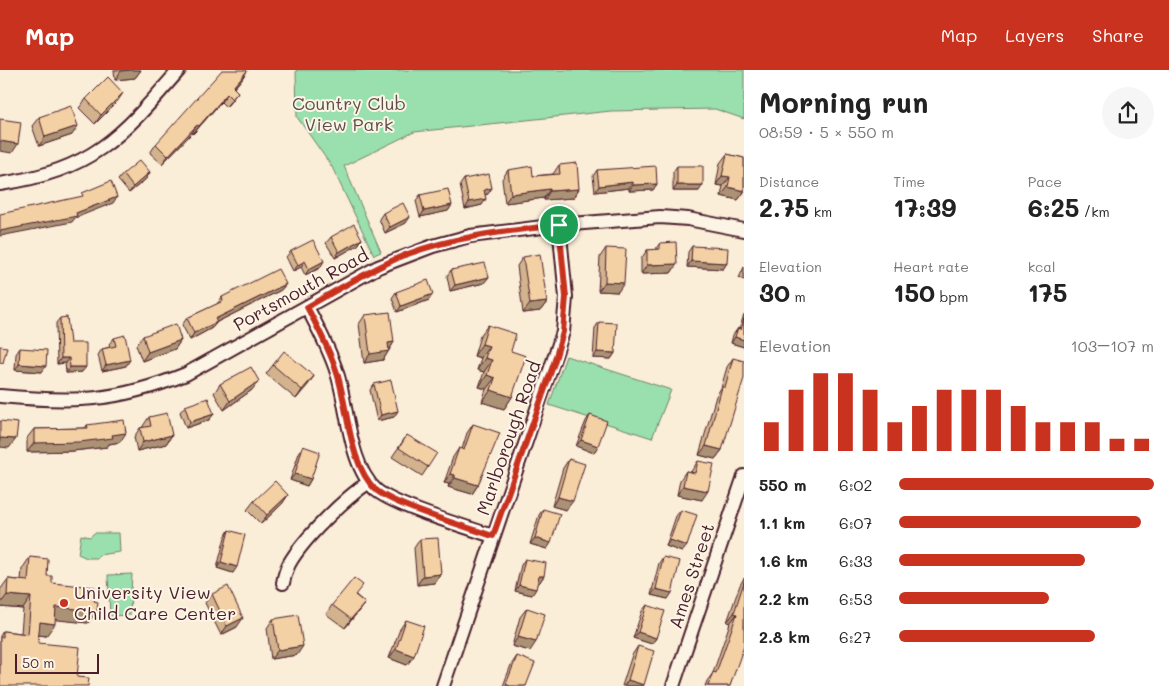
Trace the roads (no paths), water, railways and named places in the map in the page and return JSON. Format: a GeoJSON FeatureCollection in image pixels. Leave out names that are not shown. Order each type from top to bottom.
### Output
{"type":"FeatureCollection","features":[{"type":"Feature","properties":{"kind":"street"},"geometry":{"type":"LineString","coordinates":[[0,184],[45,176],[94,154],[132,124],[179,70]]}},
{"type":"Feature","properties":{"kind":"street","name":"Portsmouth Road"},"geometry":{"type":"LineString","coordinates":[[0,396],[54,401],[86,400],[117,396],[153,387],[186,374],[378,267],[433,246],[470,236],[559,225],[660,217],[706,222],[744,230]]}},
{"type":"Feature","properties":{"kind":"street","name":"Marlborough Road"},"geometry":{"type":"LineString","coordinates":[[443,686],[563,332],[566,297],[559,225]]}},
{"type":"Feature","properties":{"kind":"street"},"geometry":{"type":"LineString","coordinates":[[307,307],[337,371],[354,447],[369,482],[378,492],[405,504],[493,536]]}},
{"type":"Feature","properties":{"kind":"street","name":"Ames Street"},"geometry":{"type":"LineString","coordinates":[[673,686],[744,476]]}},
{"type":"Feature","properties":{"kind":"street"},"geometry":{"type":"LineString","coordinates":[[283,583],[287,566],[297,552],[347,500],[369,482]]}},
{"type":"Feature","properties":{"kind":"place","name":"University View Child Care Center"},"geometry":{"type":"Point","coordinates":[64,603]}},
{"type":"Feature","properties":{"kind":"park label","name":"Country Club View Park"},"geometry":{"type":"Point","coordinates":[349,114]}}]}
